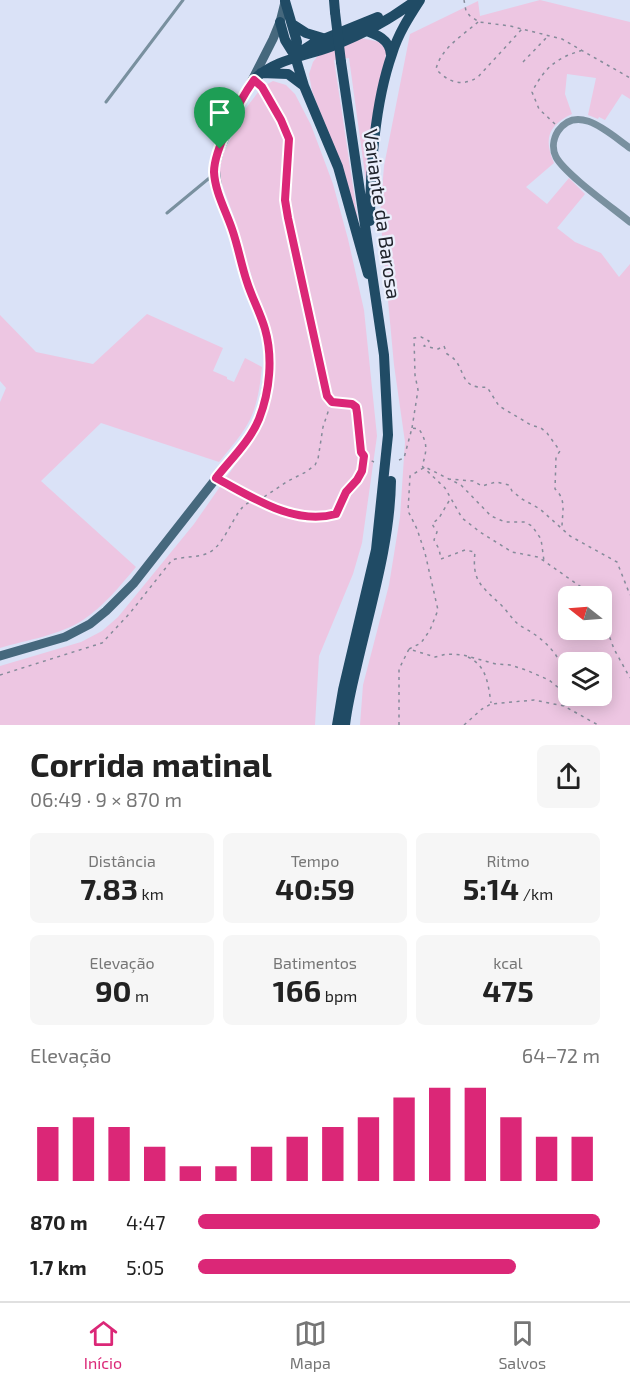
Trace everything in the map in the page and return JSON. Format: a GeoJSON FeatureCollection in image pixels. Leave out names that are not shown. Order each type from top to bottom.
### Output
{"type":"FeatureCollection","features":[{"type":"Feature","properties":{"kind":"main road","name":"Variante da Barosa"},"geometry":{"type":"LineString","coordinates":[[334,0],[341,62],[377,299],[392,463],[381,565],[351,688],[345,725]]}},
{"type":"Feature","properties":{"kind":"main road"},"geometry":{"type":"LineString","coordinates":[[295,56],[303,49],[381,15],[404,0]]}},
{"type":"Feature","properties":{"kind":"main road"},"geometry":{"type":"LineString","coordinates":[[0,656],[65,637],[106,611],[134,583],[247,440],[259,417],[266,390],[269,356],[264,327],[218,192],[215,174],[215,162],[223,140],[237,110],[257,77],[276,63],[328,47],[366,31],[418,0]]}},
{"type":"Feature","properties":{"kind":"main road"},"geometry":{"type":"LineString","coordinates":[[370,257],[370,207],[382,92],[391,55],[418,0]]}},
{"type":"Feature","properties":{"kind":"main road"},"geometry":{"type":"LineString","coordinates":[[285,1],[297,42],[295,56]]}},
{"type":"Feature","properties":{"kind":"main road"},"geometry":{"type":"LineString","coordinates":[[257,77],[255,73],[271,45],[285,1]]}},
{"type":"Feature","properties":{"kind":"main road"},"geometry":{"type":"LineString","coordinates":[[280,22],[285,40],[295,56],[304,86],[342,178],[360,249],[377,299]]}},
{"type":"Feature","properties":{"kind":"main road"},"geometry":{"type":"LineString","coordinates":[[292,24],[309,34],[327,39]]}},
{"type":"Feature","properties":{"kind":"main road"},"geometry":{"type":"LineString","coordinates":[[351,29],[366,31],[387,43],[391,48],[391,55]]}},
{"type":"Feature","properties":{"kind":"main road"},"geometry":{"type":"LineString","coordinates":[[257,77],[288,74],[304,86]]}},
{"type":"Feature","properties":{"kind":"main road","name":"Variante da Barosa"},"geometry":{"type":"LineString","coordinates":[[337,725],[344,684],[376,550],[388,435]]}},
{"type":"Feature","properties":{"kind":"street"},"geometry":{"type":"LineString","coordinates":[[630,148],[587,120],[566,122],[560,128],[553,148],[559,162],[630,222]]}},
{"type":"Feature","properties":{"kind":"lane"},"geometry":{"type":"LineString","coordinates":[[105,102],[183,0]]}},
{"type":"Feature","properties":{"kind":"lane"},"geometry":{"type":"LineString","coordinates":[[167,213],[215,174]]}},
{"type":"Feature","properties":{"kind":"path"},"geometry":{"type":"LineString","coordinates":[[464,0],[466,11],[479,22],[562,39],[630,78]]}},
{"type":"Feature","properties":{"kind":"path"},"geometry":{"type":"LineString","coordinates":[[479,22],[446,49],[439,59],[436,69],[453,82],[470,82],[478,77],[522,29]]}},
{"type":"Feature","properties":{"kind":"path"},"geometry":{"type":"LineString","coordinates":[[523,62],[548,36]]}},
{"type":"Feature","properties":{"kind":"path"},"geometry":{"type":"LineString","coordinates":[[560,128],[539,110],[532,92],[556,60],[584,50]]}},
{"type":"Feature","properties":{"kind":"path"},"geometry":{"type":"LineString","coordinates":[[257,77],[289,139],[285,200],[327,396],[332,402],[352,404],[356,407],[361,452],[374,462]]}},
{"type":"Feature","properties":{"kind":"path"},"geometry":{"type":"LineString","coordinates":[[399,460],[407,453],[412,428],[418,390],[415,375],[414,338],[421,337],[429,341],[424,346],[438,349],[444,346],[447,354],[455,358],[467,383],[474,387],[487,387],[499,406],[548,433],[560,451],[556,457],[555,489],[561,495],[564,505],[562,528]]}},
{"type":"Feature","properties":{"kind":"path"},"geometry":{"type":"LineString","coordinates":[[0,675],[102,643],[130,614],[172,560],[209,553],[248,503],[258,501],[315,465],[332,402]]}},
{"type":"Feature","properties":{"kind":"path"},"geometry":{"type":"LineString","coordinates":[[412,428],[419,429],[426,441],[427,450],[422,466],[445,488],[462,518],[512,552],[538,557],[580,586]]}},
{"type":"Feature","properties":{"kind":"path"},"geometry":{"type":"LineString","coordinates":[[216,478],[258,501],[305,517],[327,517],[336,514],[346,492],[357,480],[362,471],[364,456]]}},
{"type":"Feature","properties":{"kind":"path"},"geometry":{"type":"LineString","coordinates":[[425,468],[461,486],[491,516],[505,522],[525,522],[532,526],[541,539],[544,561]]}},
{"type":"Feature","properties":{"kind":"path"},"geometry":{"type":"LineString","coordinates":[[399,725],[399,669],[409,649],[421,643],[430,630],[438,610],[425,553],[408,511],[410,476],[425,468]]}},
{"type":"Feature","properties":{"kind":"path"},"geometry":{"type":"LineString","coordinates":[[447,478],[474,481],[482,486],[496,483],[509,484],[517,495],[540,509],[570,536],[617,562],[630,595]]}},
{"type":"Feature","properties":{"kind":"path"},"geometry":{"type":"LineString","coordinates":[[450,499],[439,518],[432,524],[437,532],[434,540],[441,559],[465,550],[475,552],[474,563],[480,587],[502,605],[517,623],[535,634],[550,648],[558,662]]}},
{"type":"Feature","properties":{"kind":"path"},"geometry":{"type":"LineString","coordinates":[[611,640],[630,678]]}},
{"type":"Feature","properties":{"kind":"path"},"geometry":{"type":"LineString","coordinates":[[409,649],[435,657],[447,654],[463,655],[495,664],[510,665],[526,670],[558,688]]}},
{"type":"Feature","properties":{"kind":"path"},"geometry":{"type":"LineString","coordinates":[[463,655],[477,661],[487,680],[491,704]]}},
{"type":"Feature","properties":{"kind":"path"},"geometry":{"type":"LineString","coordinates":[[464,725],[491,704],[534,700],[558,705]]}},
{"type":"Feature","properties":{"kind":"path"},"geometry":{"type":"LineString","coordinates":[[564,706],[598,725]]}},
{"type":"Feature","properties":{"kind":"shaded area"},"geometry":{"type":"Polygon","coordinates":[[[540,0],[630,22],[630,99],[622,94],[605,120],[599,117],[598,119],[588,115],[596,78],[567,74],[565,94],[572,114],[558,123],[550,133],[549,146],[554,163],[526,187],[547,204],[569,178],[585,194],[557,228],[575,242],[601,253],[619,277],[630,264],[630,725],[360,725],[363,685],[389,585],[400,517],[405,442],[394,365],[380,214],[384,166],[410,34],[478,1],[480,16],[540,0]]]}},
{"type":"Feature","properties":{"kind":"shaded area"},"geometry":{"type":"Polygon","coordinates":[[[361,38],[380,42],[386,50],[375,113],[367,189],[349,58],[334,60],[358,220],[356,221],[338,158],[312,91],[309,74],[313,62],[320,53],[361,38]]]}},
{"type":"Feature","properties":{"kind":"shaded area"},"geometry":{"type":"Polygon","coordinates":[[[273,81],[286,85],[295,94],[311,125],[333,184],[364,310],[377,436],[362,543],[353,574],[319,656],[315,725],[0,725],[0,666],[81,642],[102,631],[118,617],[194,524],[263,425],[273,391],[275,374],[273,336],[219,176],[222,156],[246,108],[262,87],[273,81]]]}},
{"type":"Feature","properties":{"kind":"shaded area"},"geometry":{"type":"Polygon","coordinates":[[[147,314],[223,348],[213,371],[227,379],[234,382],[245,358],[262,367],[258,397],[250,419],[219,462],[101,423],[41,481],[136,567],[105,602],[83,620],[54,633],[0,648],[0,402],[6,388],[0,381],[0,315],[36,352],[93,364],[147,314]]]}},
{"type":"Feature","properties":{"kind":"route"},"geometry":{"type":"LineString","coordinates":[[254,80],[262,87],[289,139],[285,200],[327,396],[332,402],[352,404],[356,407],[361,452],[364,456],[362,471],[346,492],[336,514],[327,517],[305,517],[288,512],[258,501],[216,478],[247,440],[257,423],[264,402],[269,372],[269,346],[264,327],[245,278],[235,238],[217,187],[215,162],[220,149],[237,110],[254,80]]}}]}
